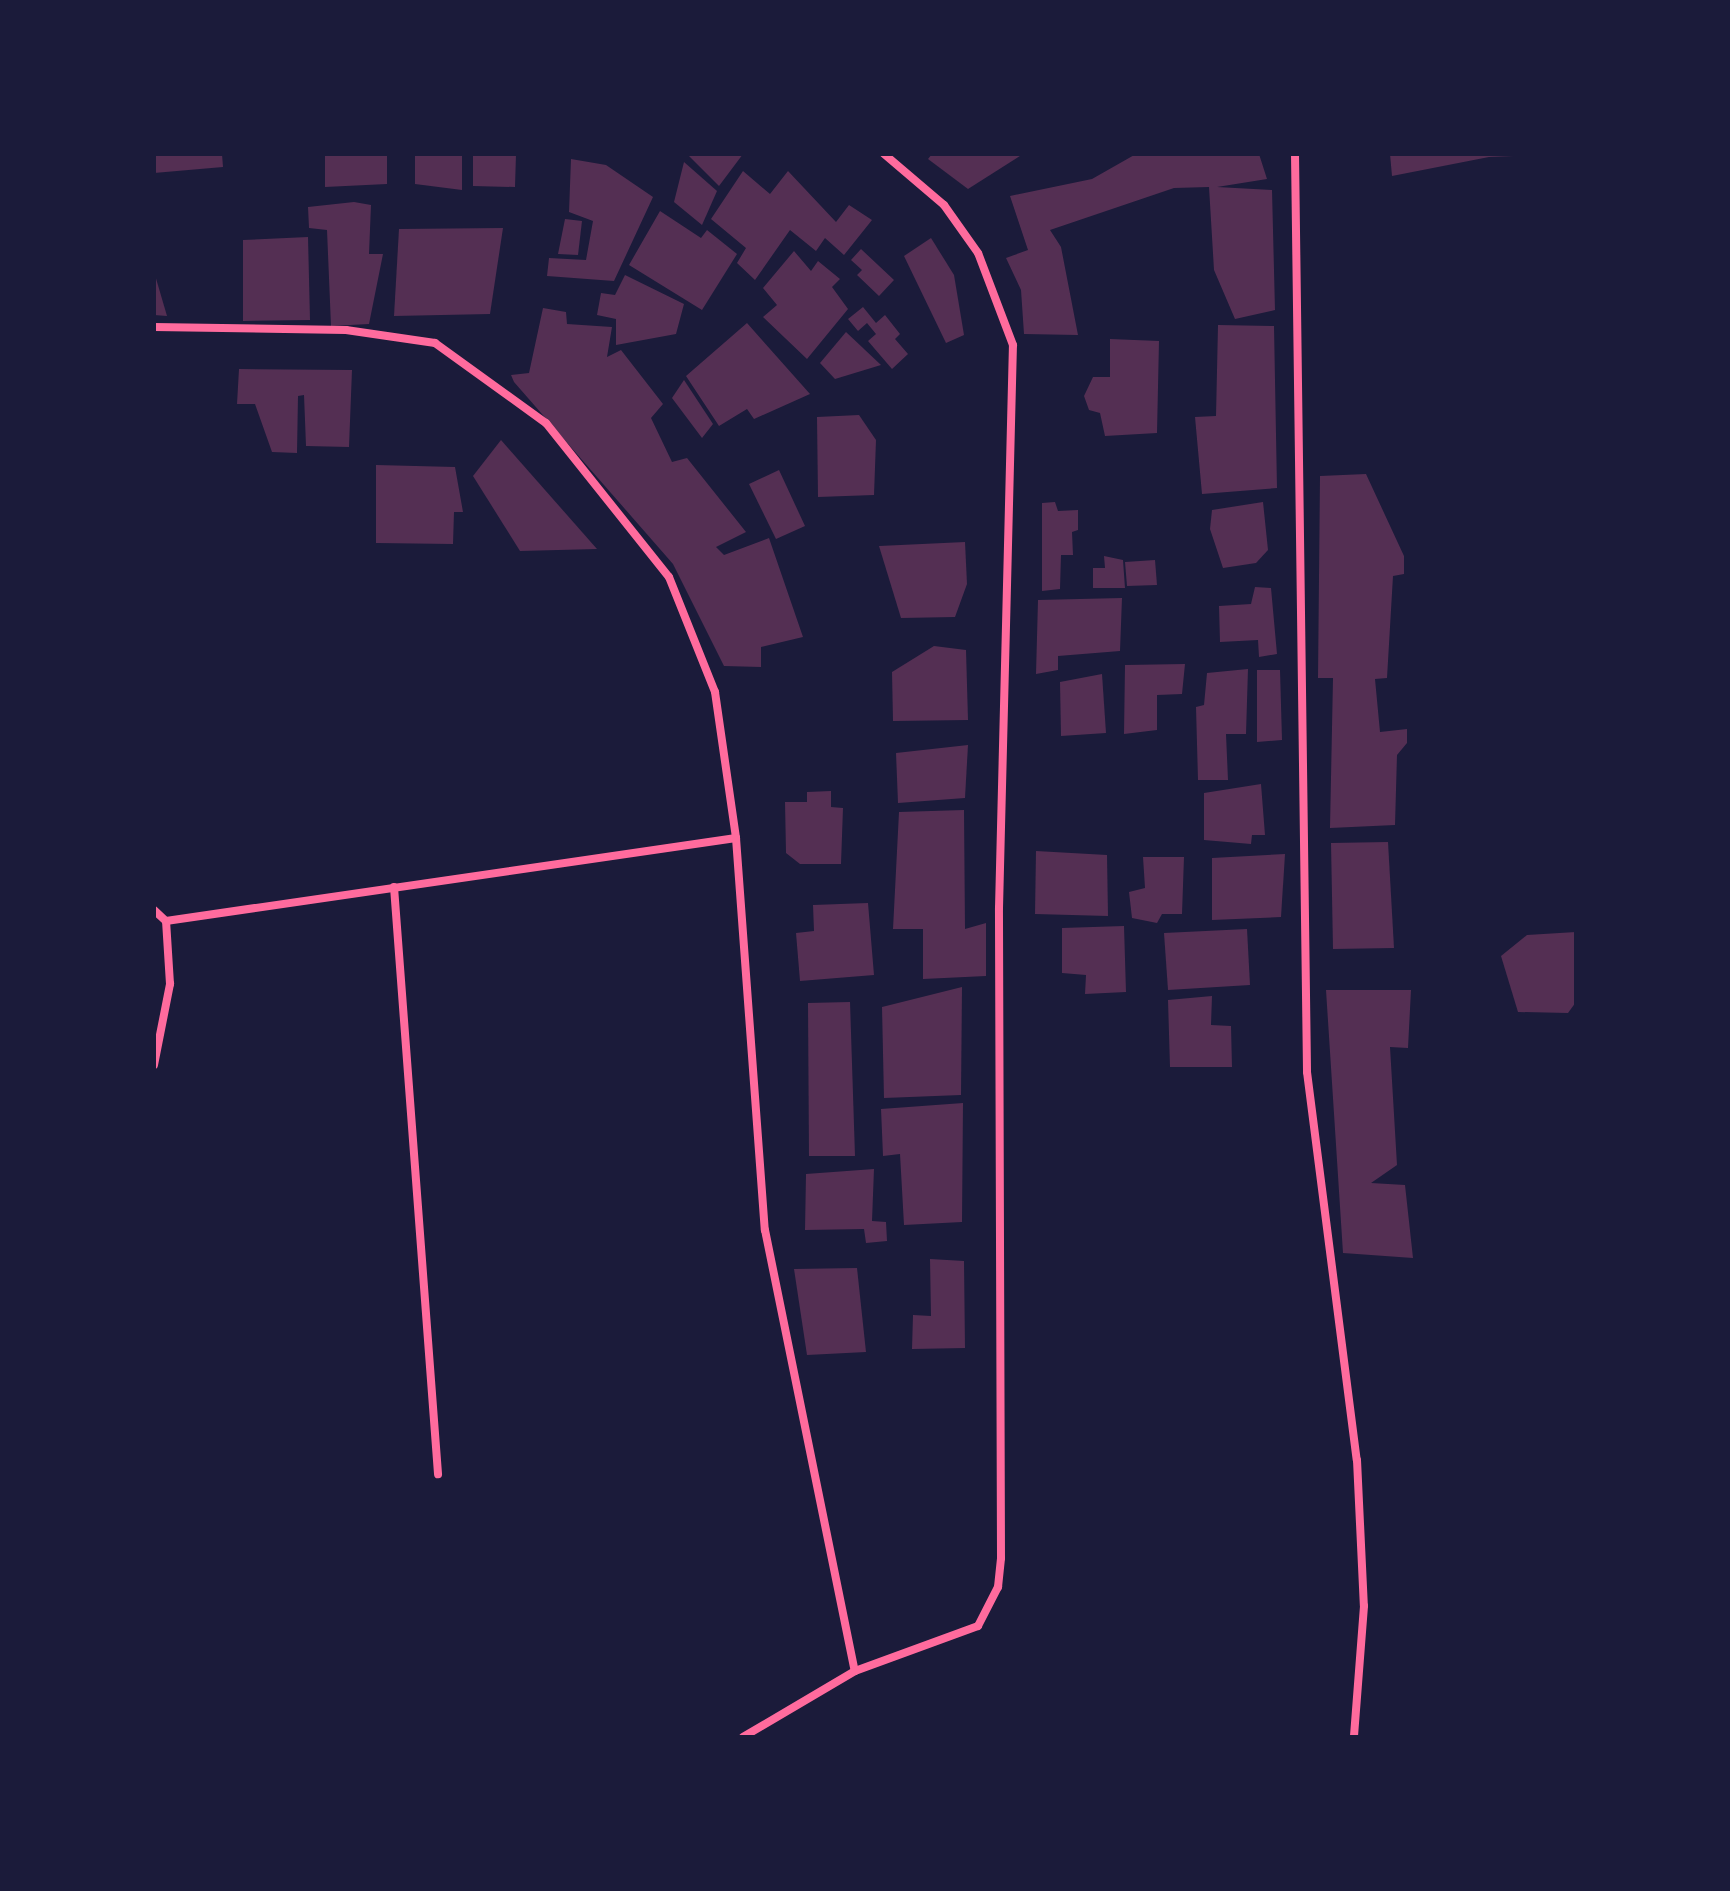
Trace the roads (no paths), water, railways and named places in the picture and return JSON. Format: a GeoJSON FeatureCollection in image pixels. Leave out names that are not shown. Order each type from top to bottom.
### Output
{"type":"FeatureCollection","features":[{"type":"Feature","properties":{"kind":"street"},"geometry":{"type":"LineString","coordinates":[[743,1737],[855,1671],[978,1626],[998,1587],[1001,1558],[999,908],[1013,345],[978,253],[944,205],[884,154]]}},
{"type":"Feature","properties":{"kind":"street"},"geometry":{"type":"LineString","coordinates":[[1294,156],[1307,1072],[1357,1460],[1364,1606],[1354,1737]]}},
{"type":"Feature","properties":{"kind":"street"},"geometry":{"type":"LineString","coordinates":[[154,327],[400,334],[435,343],[510,391],[546,423],[669,577],[715,692],[736,838],[765,1230],[855,1671]]}},
{"type":"Feature","properties":{"kind":"street"},"geometry":{"type":"LineString","coordinates":[[166,921],[736,838]]}},
{"type":"Feature","properties":{"kind":"street"},"geometry":{"type":"LineString","coordinates":[[394,887],[438,1474]]}},
{"type":"Feature","properties":{"kind":"street"},"geometry":{"type":"LineString","coordinates":[[154,910],[166,921],[170,984],[154,1065]]}}]}
